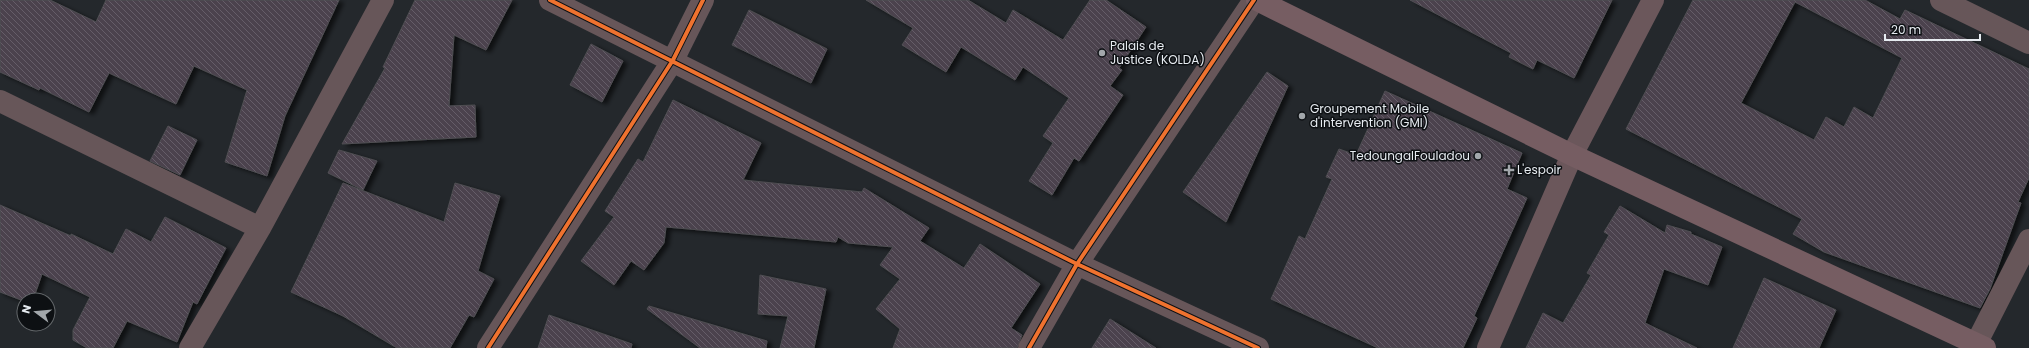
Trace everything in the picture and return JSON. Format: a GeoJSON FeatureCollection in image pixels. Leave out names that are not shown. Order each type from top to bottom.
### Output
{"type":"FeatureCollection","features":[{"type":"Feature","properties":{"kind":"main road"},"geometry":{"type":"LineString","coordinates":[[1256,0],[1572,155],[1979,346]]}},
{"type":"Feature","properties":{"kind":"main road"},"geometry":{"type":"LineString","coordinates":[[1488,348],[1572,155],[1653,0]]}},
{"type":"Feature","properties":{"kind":"street"},"geometry":{"type":"LineString","coordinates":[[190,348],[260,228],[383,0]]}},
{"type":"Feature","properties":{"kind":"street"},"geometry":{"type":"LineString","coordinates":[[550,0],[1077,264],[1258,348]]}},
{"type":"Feature","properties":{"kind":"street"},"geometry":{"type":"LineString","coordinates":[[488,348],[672,60],[703,0]]}},
{"type":"Feature","properties":{"kind":"street"},"geometry":{"type":"LineString","coordinates":[[1030,348],[1077,264],[1256,0]]}},
{"type":"Feature","properties":{"kind":"street"},"geometry":{"type":"LineString","coordinates":[[1942,0],[2029,43]]}},
{"type":"Feature","properties":{"kind":"street"},"geometry":{"type":"LineString","coordinates":[[0,101],[260,228]]}},
{"type":"Feature","properties":{"kind":"street"},"geometry":{"type":"LineString","coordinates":[[1979,346],[2029,240]]}},
{"type":"Feature","properties":{"kind":"building"},"geometry":{"type":"Polygon","coordinates":[[[0,0],[50,0],[96,22],[106,0],[339,0],[285,116],[267,176],[225,162],[247,90],[194,66],[176,104],[109,73],[89,112],[40,88],[39,90],[0,72],[0,0]]]}},
{"type":"Feature","properties":{"kind":"building"},"geometry":{"type":"Polygon","coordinates":[[[415,0],[512,0],[486,50],[454,35],[449,106],[475,105],[476,137],[342,144],[385,68],[383,67],[415,0]]]}},
{"type":"Feature","properties":{"kind":"building"},"geometry":{"type":"Polygon","coordinates":[[[866,0],[968,0],[1006,23],[1013,10],[1063,40],[1090,0],[1106,0],[1146,27],[1119,68],[1122,70],[1110,86],[1123,95],[1079,161],[1074,158],[1052,195],[1029,181],[1053,143],[1043,136],[1069,98],[1023,67],[1015,80],[961,47],[946,72],[902,45],[913,28],[866,0]]]}},
{"type":"Feature","properties":{"kind":"building"},"geometry":{"type":"Polygon","coordinates":[[[1410,0],[1612,0],[1574,78],[1537,60],[1533,69],[1509,57],[1511,53],[1410,0]]]}},
{"type":"Feature","properties":{"kind":"building"},"geometry":{"type":"Polygon","coordinates":[[[1693,0],[1865,0],[1900,19],[1905,10],[2029,69],[2029,178],[2018,202],[2021,203],[1990,289],[1980,308],[1824,252],[1793,234],[1802,219],[1626,129],[1693,0]],[[1795,2],[1741,103],[1814,140],[1826,117],[1844,127],[1854,107],[1873,118],[1902,58],[1795,2]]]}},
{"type":"Feature","properties":{"kind":"building"},"geometry":{"type":"Polygon","coordinates":[[[749,10],[827,49],[811,83],[732,45],[749,10]]]}},
{"type":"Feature","properties":{"kind":"building"},"geometry":{"type":"Polygon","coordinates":[[[591,44],[623,61],[602,102],[570,85],[591,44]]]}},
{"type":"Feature","properties":{"kind":"building"},"geometry":{"type":"Polygon","coordinates":[[[1267,72],[1288,86],[1226,222],[1183,192],[1267,72]]]}},
{"type":"Feature","properties":{"kind":"building"},"geometry":{"type":"Polygon","coordinates":[[[1385,91],[1522,153],[1507,189],[1527,198],[1474,316],[1477,318],[1463,348],[1378,348],[1271,299],[1299,236],[1305,239],[1332,179],[1326,177],[1339,149],[1356,155],[1385,91]]]}},
{"type":"Feature","properties":{"kind":"building"},"geometry":{"type":"Polygon","coordinates":[[[673,100],[761,143],[743,180],[862,192],[864,188],[929,228],[920,241],[964,268],[980,244],[1040,284],[1011,328],[1022,335],[1017,348],[893,348],[900,329],[876,309],[900,279],[880,265],[893,247],[848,243],[838,237],[836,242],[666,227],[664,243],[644,270],[631,261],[614,285],[581,261],[614,217],[605,211],[638,159],[643,162],[673,100]]]}},
{"type":"Feature","properties":{"kind":"building"},"geometry":{"type":"Polygon","coordinates":[[[168,126],[197,140],[180,175],[150,161],[168,126]]]}},
{"type":"Feature","properties":{"kind":"building"},"geometry":{"type":"Polygon","coordinates":[[[339,150],[377,161],[363,190],[328,173],[339,150]]]}},
{"type":"Feature","properties":{"kind":"building"},"geometry":{"type":"Polygon","coordinates":[[[343,183],[444,222],[455,183],[500,196],[478,271],[494,279],[474,317],[469,315],[450,348],[397,348],[343,316],[291,292],[343,183]]]}},
{"type":"Feature","properties":{"kind":"building"},"geometry":{"type":"Polygon","coordinates":[[[0,205],[71,236],[71,234],[113,254],[126,229],[151,242],[165,217],[226,248],[197,304],[193,302],[177,342],[127,321],[113,348],[87,348],[73,340],[73,330],[90,297],[42,274],[36,292],[16,292],[16,298],[0,292],[0,205]]]}},
{"type":"Feature","properties":{"kind":"building"},"geometry":{"type":"Polygon","coordinates":[[[1620,206],[1665,233],[1667,225],[1691,232],[1691,234],[1722,247],[1708,285],[1664,269],[1645,323],[1697,348],[1526,348],[1543,313],[1563,323],[1591,275],[1587,273],[1609,235],[1604,232],[1620,206]]]}},
{"type":"Feature","properties":{"kind":"building"},"geometry":{"type":"Polygon","coordinates":[[[760,275],[826,289],[814,348],[780,348],[788,316],[758,314],[760,275]]]}},
{"type":"Feature","properties":{"kind":"building"},"geometry":{"type":"Polygon","coordinates":[[[1764,278],[1836,310],[1819,348],[1733,348],[1764,278]]]}},
{"type":"Feature","properties":{"kind":"building"},"geometry":{"type":"Polygon","coordinates":[[[649,306],[767,341],[766,348],[700,348],[647,309],[649,306]]]}},
{"type":"Feature","properties":{"kind":"building"},"geometry":{"type":"Polygon","coordinates":[[[549,315],[632,344],[631,348],[538,348],[549,315]]]}},
{"type":"Feature","properties":{"kind":"building"},"geometry":{"type":"Polygon","coordinates":[[[1110,319],[1156,348],[1092,348],[1110,319]]]}},
{"type":"Feature","properties":{"kind":"cycle path"},"geometry":{"type":"LineString","coordinates":[[550,0],[1077,264],[1258,348]]}},
{"type":"Feature","properties":{"kind":"cycle path"},"geometry":{"type":"LineString","coordinates":[[488,348],[673,60],[703,0]]}},
{"type":"Feature","properties":{"kind":"cycle path"},"geometry":{"type":"LineString","coordinates":[[1029,348],[1077,264],[1254,0]]}},
{"type":"Feature","properties":{"kind":"place","name":"Palais de Justice (KOLDA)"},"geometry":{"type":"Point","coordinates":[1102,53]}},
{"type":"Feature","properties":{"kind":"place","name":"Groupement Mobile d'intervention (GMI)"},"geometry":{"type":"Point","coordinates":[1302,116]}},
{"type":"Feature","properties":{"kind":"place","name":"TedoungalFouladou"},"geometry":{"type":"Point","coordinates":[1478,156]}},
{"type":"Feature","properties":{"kind":"place","name":"L'espoir"},"geometry":{"type":"Point","coordinates":[1509,170]}}]}
